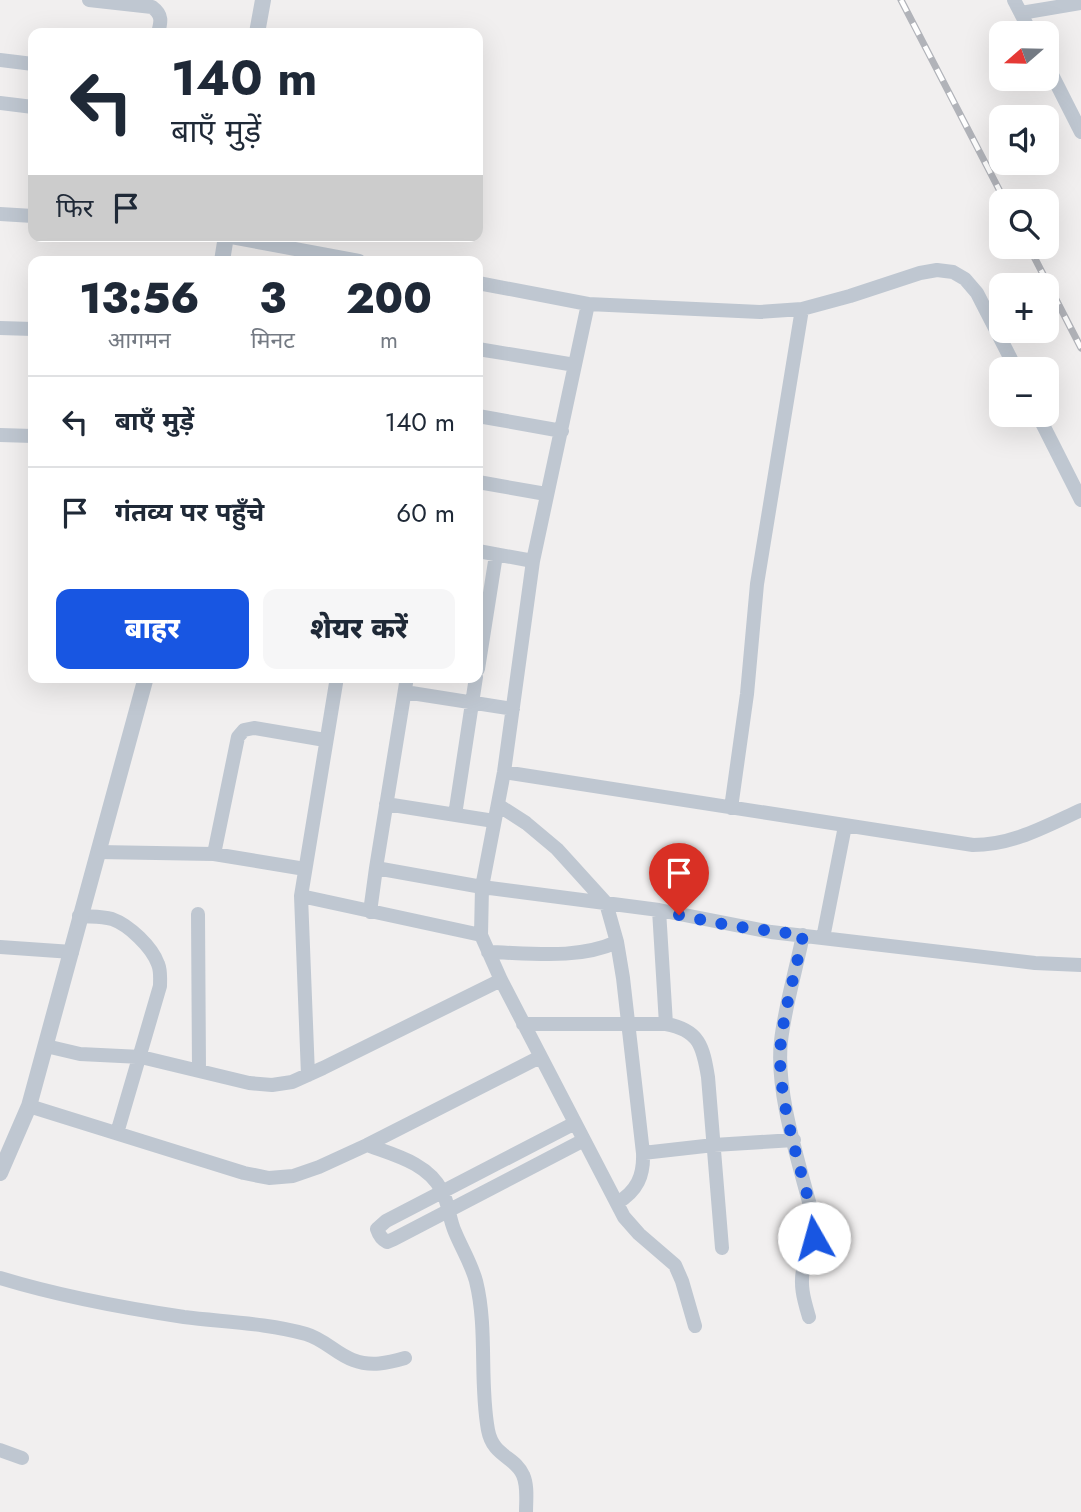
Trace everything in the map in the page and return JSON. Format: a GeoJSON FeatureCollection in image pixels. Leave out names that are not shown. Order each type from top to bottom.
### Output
{"type":"FeatureCollection","features":[{"type":"Feature","properties":{"kind":"street"},"geometry":{"type":"LineString","coordinates":[[89,0],[152,8],[159,12],[159,28]]}},
{"type":"Feature","properties":{"kind":"street"},"geometry":{"type":"LineString","coordinates":[[258,28],[263,0]]}},
{"type":"Feature","properties":{"kind":"street"},"geometry":{"type":"LineString","coordinates":[[1018,6],[1081,3]]}},
{"type":"Feature","properties":{"kind":"street"},"geometry":{"type":"LineString","coordinates":[[0,60],[28,63]]}},
{"type":"Feature","properties":{"kind":"street"},"geometry":{"type":"LineString","coordinates":[[1059,88],[1080,128]]}},
{"type":"Feature","properties":{"kind":"street"},"geometry":{"type":"LineString","coordinates":[[0,103],[28,106]]}},
{"type":"Feature","properties":{"kind":"street"},"geometry":{"type":"LineString","coordinates":[[0,214],[28,216]]}},
{"type":"Feature","properties":{"kind":"street"},"geometry":{"type":"LineString","coordinates":[[258,242],[332,256]]}},
{"type":"Feature","properties":{"kind":"street"},"geometry":{"type":"LineString","coordinates":[[483,284],[588,304],[760,312],[802,309],[920,273],[937,270],[953,272],[965,279],[977,293],[1010,357]]}},
{"type":"Feature","properties":{"kind":"street"},"geometry":{"type":"LineString","coordinates":[[588,304],[533,561],[504,772],[482,887],[481,935],[501,981],[624,1217],[674,1265],[682,1281],[695,1326]]}},
{"type":"Feature","properties":{"kind":"street"},"geometry":{"type":"LineString","coordinates":[[732,808],[747,694],[757,584],[802,309]]}},
{"type":"Feature","properties":{"kind":"street"},"geometry":{"type":"LineString","coordinates":[[0,328],[28,329]]}},
{"type":"Feature","properties":{"kind":"street"},"geometry":{"type":"LineString","coordinates":[[483,350],[575,365]]}},
{"type":"Feature","properties":{"kind":"street"},"geometry":{"type":"LineString","coordinates":[[483,417],[562,431]]}},
{"type":"Feature","properties":{"kind":"street"},"geometry":{"type":"LineString","coordinates":[[1044,427],[1081,500]]}},
{"type":"Feature","properties":{"kind":"street"},"geometry":{"type":"LineString","coordinates":[[0,435],[28,436]]}},
{"type":"Feature","properties":{"kind":"street"},"geometry":{"type":"LineString","coordinates":[[483,483],[546,494]]}},
{"type":"Feature","properties":{"kind":"street"},"geometry":{"type":"LineString","coordinates":[[483,552],[533,561]]}},
{"type":"Feature","properties":{"kind":"street"},"geometry":{"type":"LineString","coordinates":[[483,637],[496,555]]}},
{"type":"Feature","properties":{"kind":"street"},"geometry":{"type":"LineString","coordinates":[[0,1173],[29,1106],[144,683]]}},
{"type":"Feature","properties":{"kind":"street"},"geometry":{"type":"LineString","coordinates":[[308,1075],[301,896],[336,683]]}},
{"type":"Feature","properties":{"kind":"street"},"geometry":{"type":"LineString","coordinates":[[455,815],[475,683]]}},
{"type":"Feature","properties":{"kind":"street"},"geometry":{"type":"LineString","coordinates":[[370,912],[406,684],[472,702],[513,709]]}},
{"type":"Feature","properties":{"kind":"street"},"geometry":{"type":"LineString","coordinates":[[214,854],[238,737],[244,730],[254,728],[325,740]]}},
{"type":"Feature","properties":{"kind":"street"},"geometry":{"type":"LineString","coordinates":[[504,772],[973,845],[993,845],[1030,834],[1081,810]]}},
{"type":"Feature","properties":{"kind":"street"},"geometry":{"type":"LineString","coordinates":[[386,804],[494,821]]}},
{"type":"Feature","properties":{"kind":"street"},"geometry":{"type":"LineString","coordinates":[[498,805],[526,823],[556,849],[606,903],[617,942],[643,1153],[643,1168],[637,1186],[628,1197],[617,1203]]}},
{"type":"Feature","properties":{"kind":"street"},"geometry":{"type":"LineString","coordinates":[[823,938],[845,826]]}},
{"type":"Feature","properties":{"kind":"street"},"geometry":{"type":"LineString","coordinates":[[98,852],[214,854],[305,869]]}},
{"type":"Feature","properties":{"kind":"street"},"geometry":{"type":"LineString","coordinates":[[376,868],[482,887],[659,911],[732,926],[1035,963],[1081,965]]}},
{"type":"Feature","properties":{"kind":"street"},"geometry":{"type":"LineString","coordinates":[[301,896],[481,935]]}},
{"type":"Feature","properties":{"kind":"street"},"geometry":{"type":"LineString","coordinates":[[659,911],[666,1024]]}},
{"type":"Feature","properties":{"kind":"street"},"geometry":{"type":"LineString","coordinates":[[198,914],[199,1070]]}},
{"type":"Feature","properties":{"kind":"street"},"geometry":{"type":"LineString","coordinates":[[79,916],[102,917],[127,926],[158,961],[160,986],[117,1133]]}},
{"type":"Feature","properties":{"kind":"street"},"geometry":{"type":"LineString","coordinates":[[803,935],[780,1042],[781,1074],[814,1221],[814,1238],[804,1264],[802,1278],[802,1292],[809,1317]]}},
{"type":"Feature","properties":{"kind":"street"},"geometry":{"type":"LineString","coordinates":[[488,952],[582,953],[617,942]]}},
{"type":"Feature","properties":{"kind":"street"},"geometry":{"type":"LineString","coordinates":[[0,947],[72,951]]}},
{"type":"Feature","properties":{"kind":"street"},"geometry":{"type":"LineString","coordinates":[[46,1046],[80,1054],[141,1057],[249,1083],[272,1085],[292,1082],[308,1075],[501,981]]}},
{"type":"Feature","properties":{"kind":"street"},"geometry":{"type":"LineString","coordinates":[[523,1024],[666,1024],[682,1027],[695,1036],[704,1053],[722,1248]]}},
{"type":"Feature","properties":{"kind":"street"},"geometry":{"type":"LineString","coordinates":[[29,1106],[244,1172],[269,1178],[293,1176],[367,1145],[540,1057]]}},
{"type":"Feature","properties":{"kind":"street"},"geometry":{"type":"LineString","coordinates":[[575,1123],[380,1225],[378,1234],[387,1242],[584,1140]]}},
{"type":"Feature","properties":{"kind":"street"},"geometry":{"type":"LineString","coordinates":[[643,1153],[794,1140]]}},
{"type":"Feature","properties":{"kind":"street"},"geometry":{"type":"LineString","coordinates":[[367,1145],[419,1166],[443,1192],[455,1232],[470,1259],[480,1302],[489,1432],[499,1452],[523,1473],[526,1512]]}},
{"type":"Feature","properties":{"kind":"street"},"geometry":{"type":"LineString","coordinates":[[0,1278],[181,1316],[288,1329],[316,1337],[351,1360],[369,1364],[405,1358]]}},
{"type":"Feature","properties":{"kind":"street"},"geometry":{"type":"LineString","coordinates":[[0,1450],[22,1458]]}},
{"type":"Feature","properties":{"kind":"railway"},"geometry":{"type":"LineString","coordinates":[[901,0],[999,189]]}},
{"type":"Feature","properties":{"kind":"railway"},"geometry":{"type":"LineString","coordinates":[[1035,259],[1081,348]]}},
{"type":"Feature","properties":{"kind":"route"},"geometry":{"type":"LineString","coordinates":[[679,915],[732,926],[803,935],[780,1042],[781,1074],[787,1111],[814,1221],[814,1238]]}}]}
